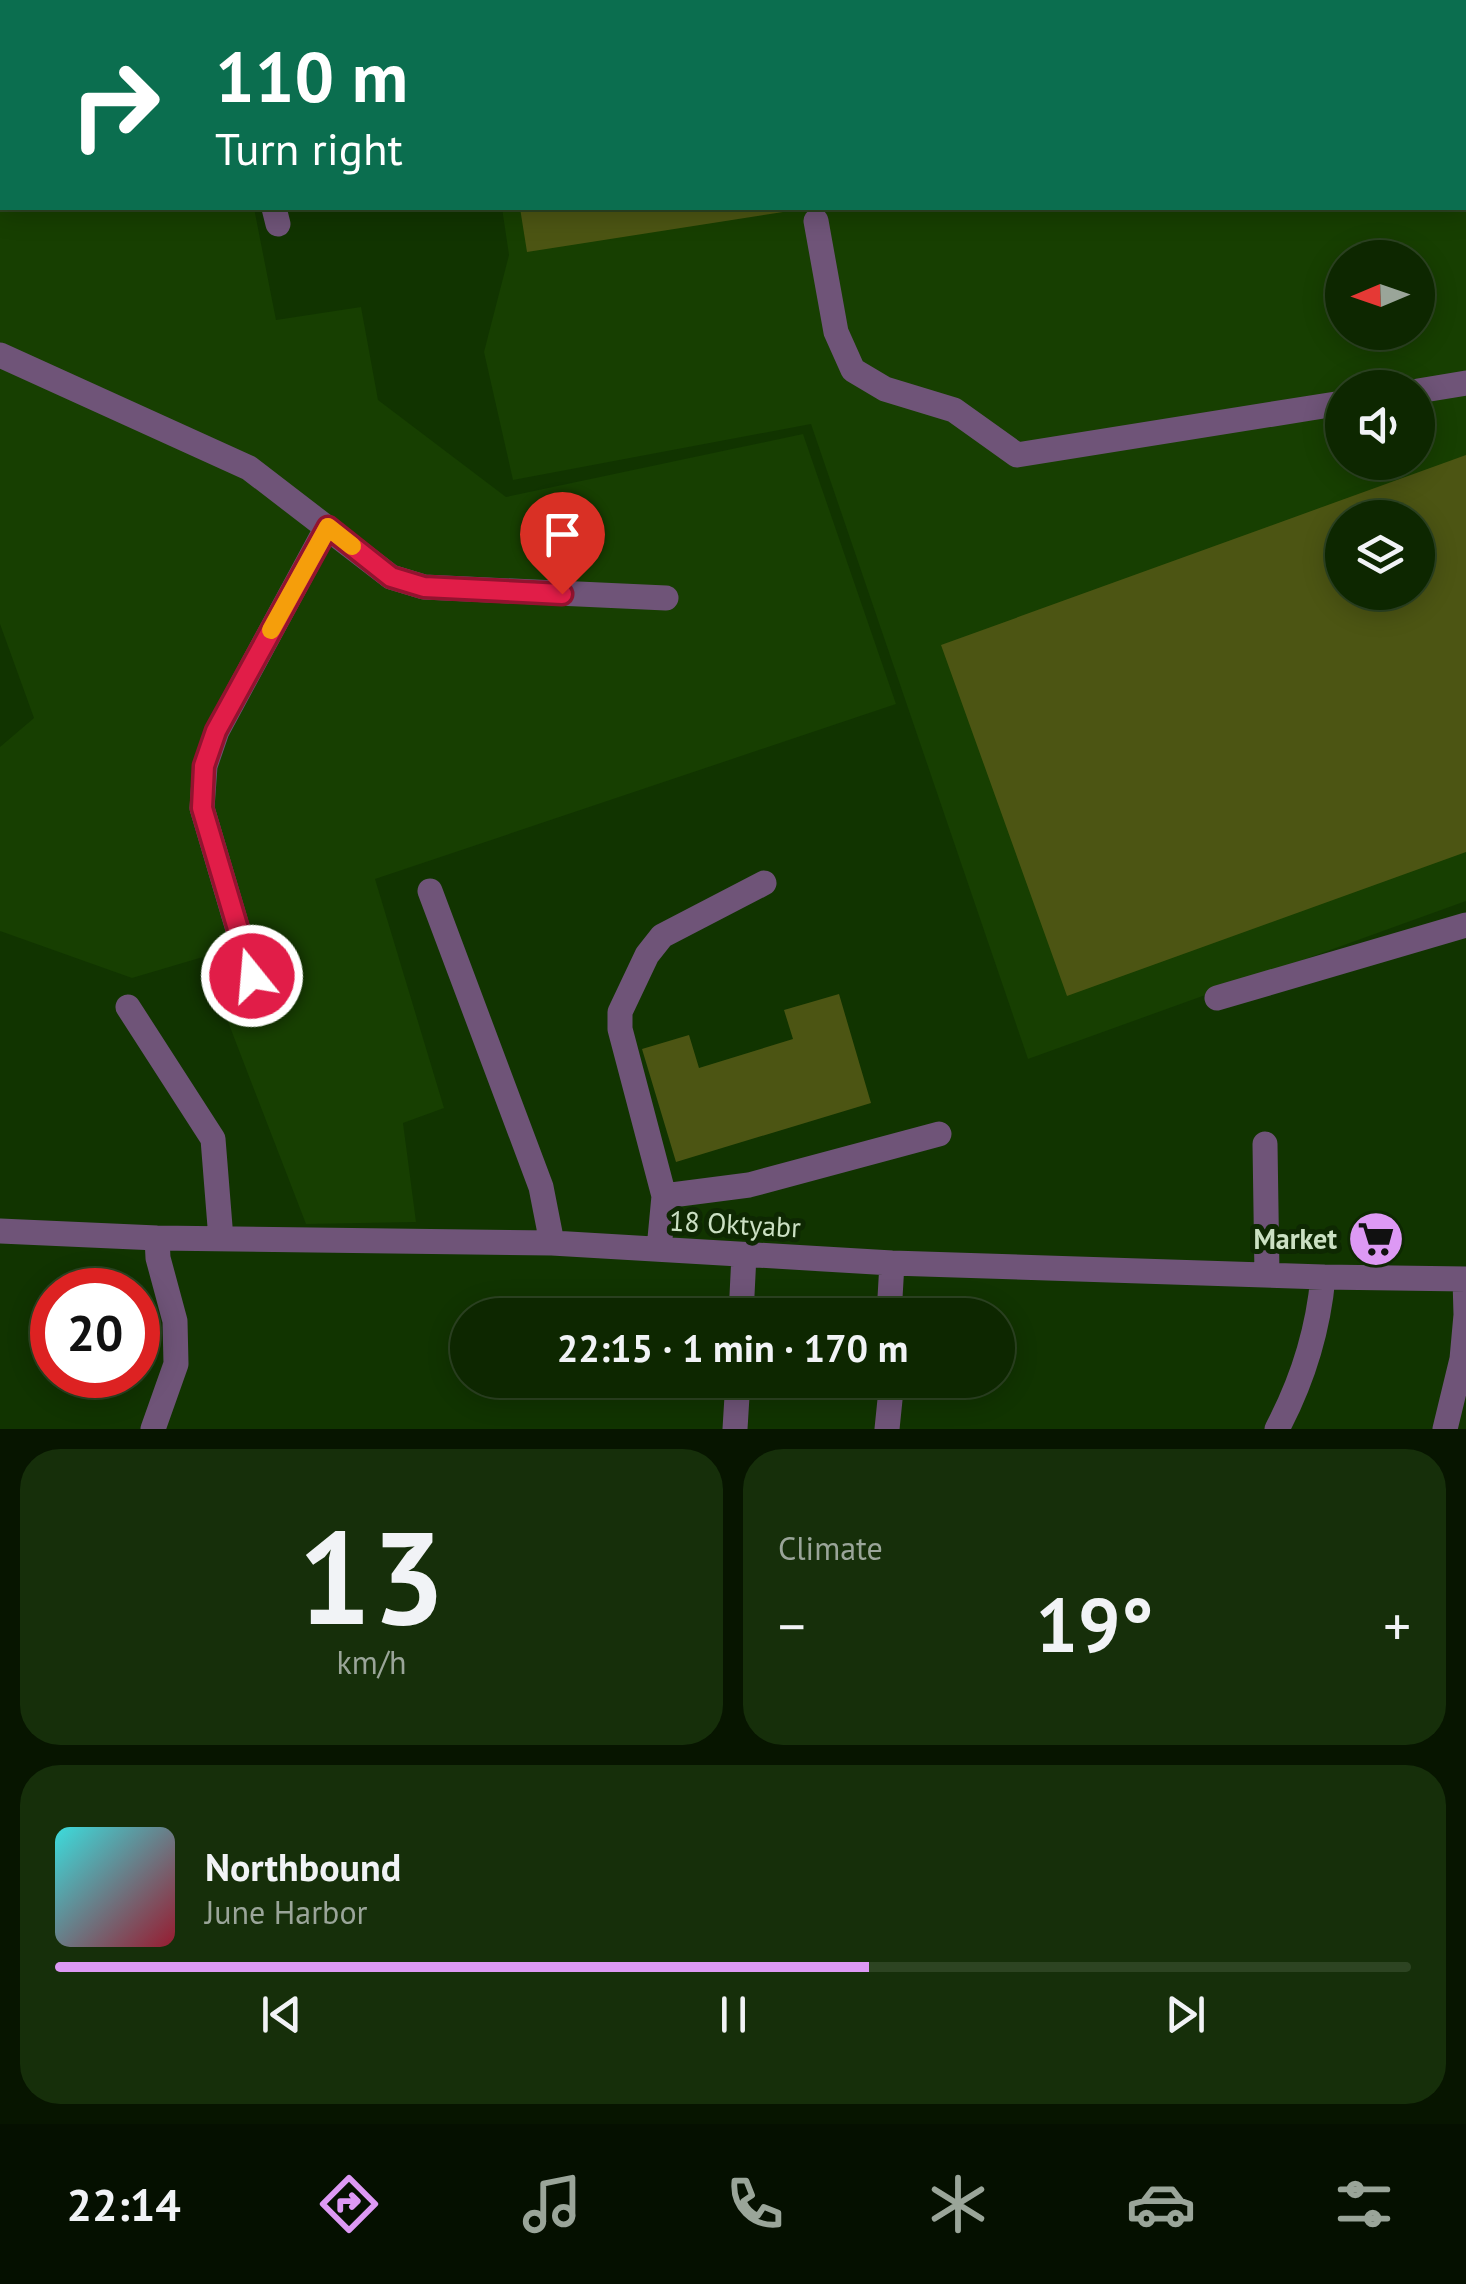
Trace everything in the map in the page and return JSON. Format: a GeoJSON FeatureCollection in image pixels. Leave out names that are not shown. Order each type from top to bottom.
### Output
{"type":"FeatureCollection","features":[{"type":"Feature","properties":{"kind":"street"},"geometry":{"type":"LineString","coordinates":[[816,221],[836,332],[853,370],[886,389],[954,410],[1018,455],[1325,406]]}},
{"type":"Feature","properties":{"kind":"street"},"geometry":{"type":"LineString","coordinates":[[0,355],[249,468],[391,577],[424,587],[666,598]]}},
{"type":"Feature","properties":{"kind":"street"},"geometry":{"type":"LineString","coordinates":[[1435,388],[1466,383]]}},
{"type":"Feature","properties":{"kind":"street"},"geometry":{"type":"LineString","coordinates":[[252,976],[202,808],[204,766],[216,731],[328,527]]}},
{"type":"Feature","properties":{"kind":"street"},"geometry":{"type":"LineString","coordinates":[[658,1249],[664,1196],[620,1029],[620,1012],[647,955],[662,936],[764,883]]}},
{"type":"Feature","properties":{"kind":"street"},"geometry":{"type":"LineString","coordinates":[[430,890],[541,1187],[552,1243]]}},
{"type":"Feature","properties":{"kind":"street"},"geometry":{"type":"LineString","coordinates":[[1216,998],[1466,925]]}},
{"type":"Feature","properties":{"kind":"street"},"geometry":{"type":"LineString","coordinates":[[128,1008],[213,1139],[220,1239]]}},
{"type":"Feature","properties":{"kind":"street"},"geometry":{"type":"LineString","coordinates":[[664,1196],[749,1185],[939,1134]]}},
{"type":"Feature","properties":{"kind":"street"},"geometry":{"type":"LineString","coordinates":[[1264,1144],[1267,1275]]}},
{"type":"Feature","properties":{"kind":"street","name":"18 Oktyabr"},"geometry":{"type":"LineString","coordinates":[[0,1231],[157,1238],[552,1243],[892,1262],[1465,1279]]}},
{"type":"Feature","properties":{"kind":"street"},"geometry":{"type":"LineString","coordinates":[[152,1429],[176,1364],[175,1321],[158,1258],[157,1238]]}},
{"type":"Feature","properties":{"kind":"street"},"geometry":{"type":"LineString","coordinates":[[742,1298],[744,1254]]}},
{"type":"Feature","properties":{"kind":"street"},"geometry":{"type":"LineString","coordinates":[[890,1298],[892,1262]]}},
{"type":"Feature","properties":{"kind":"street"},"geometry":{"type":"LineString","coordinates":[[1278,1429],[1313,1346],[1323,1277]]}},
{"type":"Feature","properties":{"kind":"street"},"geometry":{"type":"LineString","coordinates":[[1445,1429],[1462,1359],[1465,1279]]}},
{"type":"Feature","properties":{"kind":"street"},"geometry":{"type":"LineString","coordinates":[[735,1429],[737,1398]]}},
{"type":"Feature","properties":{"kind":"street"},"geometry":{"type":"LineString","coordinates":[[888,1429],[891,1398]]}},
{"type":"Feature","properties":{"kind":"shaded area"},"geometry":{"type":"Polygon","coordinates":[[[0,210],[254,210],[276,320],[361,307],[378,400],[506,497],[803,434],[896,704],[375,879],[444,1108],[403,1123],[416,1222],[306,1224],[203,957],[132,978],[0,931],[0,747],[34,718],[0,624],[0,210]]]}},
{"type":"Feature","properties":{"kind":"shaded area"},"geometry":{"type":"Polygon","coordinates":[[[502,210],[1466,210],[1466,901],[1028,1059],[811,424],[513,480],[484,352],[509,255],[502,210]]]}},
{"type":"Feature","properties":{"kind":"building"},"geometry":{"type":"Polygon","coordinates":[[[520,210],[796,210],[527,252],[520,210]]]}},
{"type":"Feature","properties":{"kind":"building"},"geometry":{"type":"Polygon","coordinates":[[[1466,455],[1466,852],[1067,996],[941,645],[1325,506],[1325,610],[1435,610],[1435,500],[1342,500],[1397,480],[1435,480],[1435,466],[1466,455]]]}},
{"type":"Feature","properties":{"kind":"building"},"geometry":{"type":"Polygon","coordinates":[[[839,994],[871,1103],[676,1162],[642,1049],[689,1035],[699,1068],[793,1039],[784,1010],[839,994]]]}},
{"type":"Feature","properties":{"kind":"slow traffic"},"geometry":{"type":"LineString","coordinates":[[271,630],[328,527],[352,546]]}},
{"type":"Feature","properties":{"kind":"place","name":"Market"},"geometry":{"type":"Point","coordinates":[1376,1239]}},
{"type":"Feature","properties":{"kind":"route"},"geometry":{"type":"LineString","coordinates":[[252,976],[202,808],[204,766],[216,731],[328,527],[391,577],[424,587],[562,594]]}}]}
